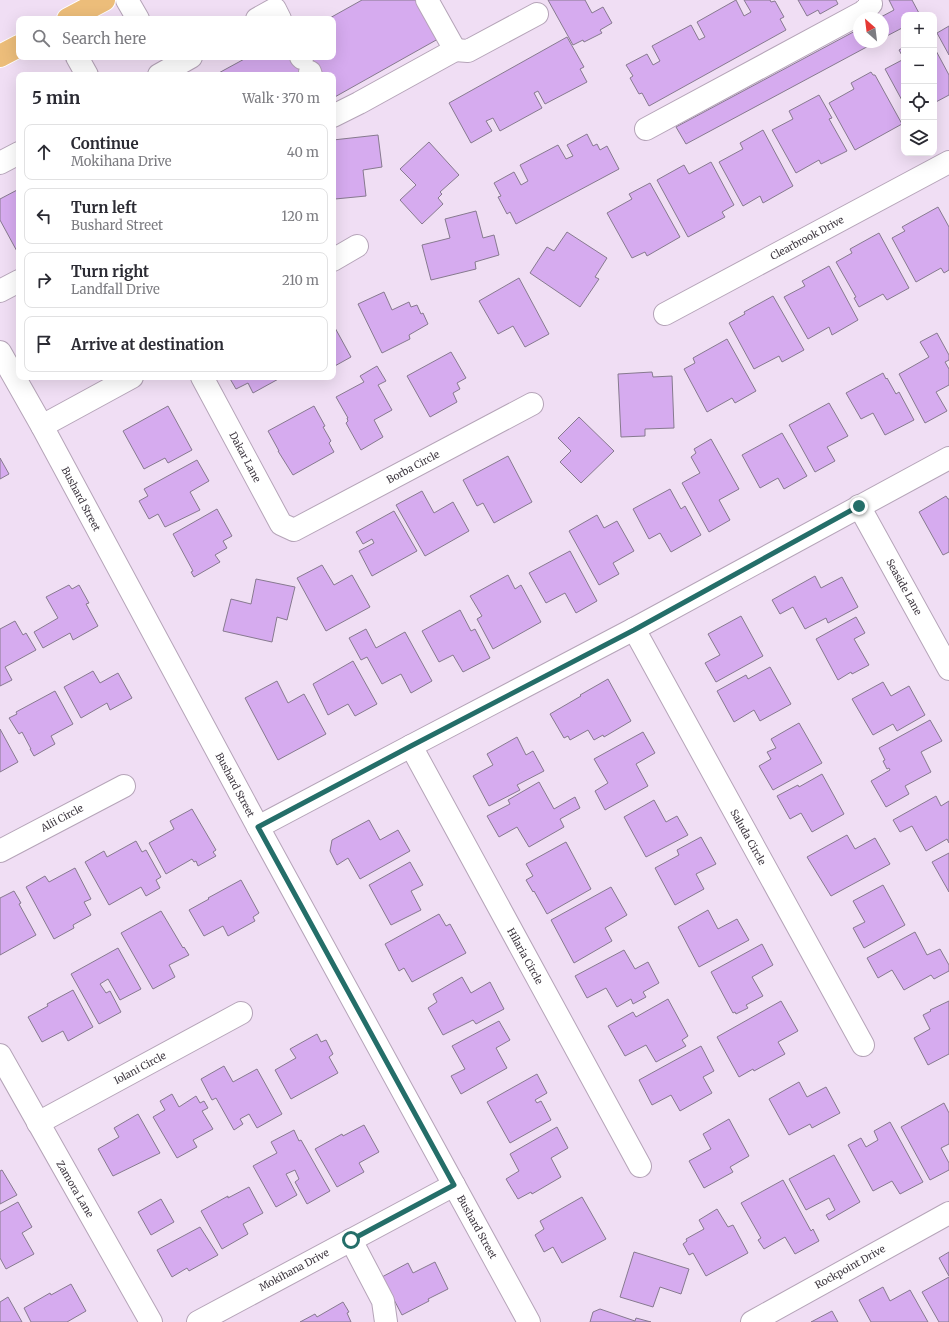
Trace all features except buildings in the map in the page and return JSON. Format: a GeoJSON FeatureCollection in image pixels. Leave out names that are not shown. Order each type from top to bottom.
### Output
{"type":"FeatureCollection","features":[{"type":"Feature","properties":{"kind":"main road"},"geometry":{"type":"LineString","coordinates":[[74,16],[104,0]]}},
{"type":"Feature","properties":{"kind":"main road"},"geometry":{"type":"LineString","coordinates":[[0,56],[16,48]]}},
{"type":"Feature","properties":{"kind":"street"},"geometry":{"type":"LineString","coordinates":[[127,0],[136,16]]}},
{"type":"Feature","properties":{"kind":"street"},"geometry":{"type":"LineString","coordinates":[[427,0],[454,50]]}},
{"type":"Feature","properties":{"kind":"street"},"geometry":{"type":"LineString","coordinates":[[646,129],[863,12],[871,4],[870,0]]}},
{"type":"Feature","properties":{"kind":"street"},"geometry":{"type":"LineString","coordinates":[[336,114],[454,50],[468,51],[537,14]]}},
{"type":"Feature","properties":{"kind":"street"},"geometry":{"type":"LineString","coordinates":[[79,60],[85,72]]}},
{"type":"Feature","properties":{"kind":"street"},"geometry":{"type":"LineString","coordinates":[[162,67],[182,60]]}},
{"type":"Feature","properties":{"kind":"street"},"geometry":{"type":"LineString","coordinates":[[0,163],[16,154]]}},
{"type":"Feature","properties":{"kind":"street","name":"Clearbrook Drive"},"geometry":{"type":"LineString","coordinates":[[665,314],[949,162]]}},
{"type":"Feature","properties":{"kind":"street"},"geometry":{"type":"LineString","coordinates":[[336,258],[358,246]]}},
{"type":"Feature","properties":{"kind":"street"},"geometry":{"type":"LineString","coordinates":[[0,291],[16,283]]}},
{"type":"Feature","properties":{"kind":"street","name":"Bushard Street"},"geometry":{"type":"LineString","coordinates":[[0,352],[42,426],[258,827],[529,1322]]}},
{"type":"Feature","properties":{"kind":"street"},"geometry":{"type":"LineString","coordinates":[[42,426],[126,380]]}},
{"type":"Feature","properties":{"kind":"street","name":"Dakar Lane"},"geometry":{"type":"LineString","coordinates":[[204,380],[281,524],[294,530]]}},
{"type":"Feature","properties":{"kind":"street","name":"Borba Circle"},"geometry":{"type":"LineString","coordinates":[[294,530],[532,404]]}},
{"type":"Feature","properties":{"kind":"street"},"geometry":{"type":"LineString","coordinates":[[258,827],[634,630],[949,458]]}},
{"type":"Feature","properties":{"kind":"street","name":"Seaside Lane"},"geometry":{"type":"LineString","coordinates":[[859,506],[949,669]]}},
{"type":"Feature","properties":{"kind":"street","name":"Saluda Circle"},"geometry":{"type":"LineString","coordinates":[[634,630],[863,1045]]}},
{"type":"Feature","properties":{"kind":"street","name":"Hilaria Circle"},"geometry":{"type":"LineString","coordinates":[[411,746],[640,1166]]}},
{"type":"Feature","properties":{"kind":"street","name":"Alii Circle"},"geometry":{"type":"LineString","coordinates":[[0,851],[124,786]]}},
{"type":"Feature","properties":{"kind":"street","name":"Iolani Circle"},"geometry":{"type":"LineString","coordinates":[[38,1123],[241,1013]]}},
{"type":"Feature","properties":{"kind":"street","name":"Zamora Lane"},"geometry":{"type":"LineString","coordinates":[[0,1055],[151,1322]]}},
{"type":"Feature","properties":{"kind":"street","name":"Mokihana Drive"},"geometry":{"type":"LineString","coordinates":[[198,1322],[454,1185]]}},
{"type":"Feature","properties":{"kind":"street","name":"Rockpoint Drive"},"geometry":{"type":"LineString","coordinates":[[752,1322],[949,1212]]}},
{"type":"Feature","properties":{"kind":"street"},"geometry":{"type":"LineString","coordinates":[[351,1240],[383,1301],[386,1322]]}},
{"type":"Feature","properties":{"kind":"route"},"geometry":{"type":"LineString","coordinates":[[351,1240],[454,1185],[258,827],[634,630],[859,506]]}}]}
